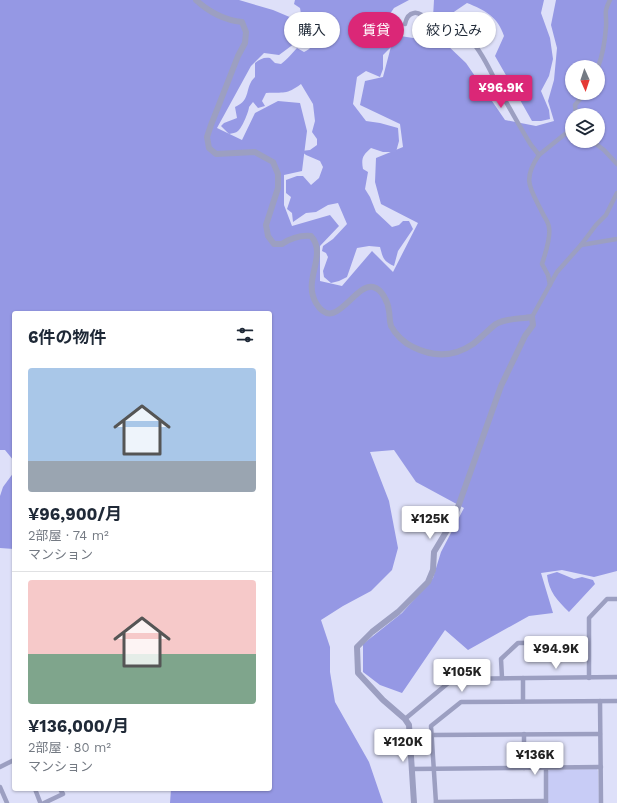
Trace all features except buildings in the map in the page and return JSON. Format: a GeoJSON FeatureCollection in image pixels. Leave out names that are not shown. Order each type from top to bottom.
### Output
{"type":"FeatureCollection","features":[{"type":"Feature","properties":{"kind":"street"},"geometry":{"type":"LineString","coordinates":[[196,0],[203,7],[221,17],[232,21],[242,22],[246,32],[245,43],[232,70],[207,137],[209,148],[216,154],[255,152],[268,158],[272,162],[278,174],[278,188],[266,225],[268,236],[274,244],[282,244],[290,239],[303,235],[311,236],[313,238],[317,248],[317,258],[312,276],[311,290],[315,301],[321,310],[329,313],[336,311],[344,307],[364,288],[371,287],[377,289],[383,294],[389,310],[389,320],[395,332],[412,346],[431,354],[442,355],[456,353],[472,344],[497,324],[508,319],[532,317]]}},
{"type":"Feature","properties":{"kind":"street"},"geometry":{"type":"LineString","coordinates":[[601,60],[603,55],[606,27],[605,8],[610,0]]}},
{"type":"Feature","properties":{"kind":"street"},"geometry":{"type":"LineString","coordinates":[[405,24],[406,19],[410,15],[418,13],[439,29],[458,33],[470,40],[483,59],[531,145],[539,155]]}},
{"type":"Feature","properties":{"kind":"street"},"geometry":{"type":"LineString","coordinates":[[550,285],[548,275],[542,264],[547,246],[549,228],[529,186],[529,174],[539,155],[565,134]]}},
{"type":"Feature","properties":{"kind":"street"},"geometry":{"type":"LineString","coordinates":[[601,148],[617,164]]}},
{"type":"Feature","properties":{"kind":"street"},"geometry":{"type":"LineString","coordinates":[[414,803],[409,725],[405,719],[383,700],[358,673],[357,647],[372,632],[398,612],[428,582],[433,570],[434,552],[449,527],[458,507],[501,386],[525,336],[533,325],[532,317],[557,272],[582,245],[596,225],[606,215],[617,193]]}},
{"type":"Feature","properties":{"kind":"street"},"geometry":{"type":"LineString","coordinates":[[582,245],[617,239]]}},
{"type":"Feature","properties":{"kind":"street"},"geometry":{"type":"LineString","coordinates":[[589,678],[589,618],[607,599],[617,599]]}},
{"type":"Feature","properties":{"kind":"street"},"geometry":{"type":"LineString","coordinates":[[502,678],[502,659],[518,643],[588,642]]}},
{"type":"Feature","properties":{"kind":"street"},"geometry":{"type":"LineString","coordinates":[[523,678],[523,701]]}},
{"type":"Feature","properties":{"kind":"street"},"geometry":{"type":"LineString","coordinates":[[405,719],[453,679],[617,678]]}},
{"type":"Feature","properties":{"kind":"street"},"geometry":{"type":"LineString","coordinates":[[600,701],[601,803]]}},
{"type":"Feature","properties":{"kind":"street"},"geometry":{"type":"LineString","coordinates":[[546,767],[546,802],[436,803],[432,726],[461,702],[617,701]]}},
{"type":"Feature","properties":{"kind":"street"},"geometry":{"type":"LineString","coordinates":[[524,734],[524,768]]}},
{"type":"Feature","properties":{"kind":"street"},"geometry":{"type":"LineString","coordinates":[[432,735],[600,734]]}},
{"type":"Feature","properties":{"kind":"street"},"geometry":{"type":"LineString","coordinates":[[0,767],[12,761]]}},
{"type":"Feature","properties":{"kind":"street"},"geometry":{"type":"LineString","coordinates":[[412,769],[601,767]]}},
{"type":"Feature","properties":{"kind":"street"},"geometry":{"type":"LineString","coordinates":[[1,790],[7,803]]}},
{"type":"Feature","properties":{"kind":"street"},"geometry":{"type":"LineString","coordinates":[[36,791],[41,803],[62,794],[61,791]]}},
{"type":"Feature","properties":{"kind":"shaded area"},"geometry":{"type":"Polygon","coordinates":[[[0,0],[239,0],[284,15],[284,48],[288,48],[279,55],[264,53],[251,66],[217,128],[242,140],[255,113],[278,101],[300,103],[307,131],[302,171],[284,175],[284,205],[292,226],[330,215],[339,226],[320,246],[320,281],[342,286],[372,251],[393,272],[418,223],[381,204],[375,182],[376,158],[403,147],[400,124],[360,105],[365,81],[383,77],[391,48],[404,48],[404,37],[412,38],[412,48],[450,48],[466,63],[505,120],[536,126],[554,121],[548,101],[554,80],[557,48],[551,25],[556,0],[617,0],[617,571],[594,577],[562,570],[541,573],[553,613],[529,616],[468,650],[445,630],[402,693],[380,685],[363,672],[363,644],[402,613],[433,578],[441,552],[464,508],[416,482],[394,450],[370,452],[389,501],[398,548],[392,570],[371,591],[321,620],[330,647],[330,672],[335,702],[369,762],[383,803],[170,803],[171,791],[272,791],[272,311],[12,311],[12,459],[5,450],[0,450],[0,0]]]}},
{"type":"Feature","properties":{"kind":"shaded area"},"geometry":{"type":"Polygon","coordinates":[[[295,0],[409,0],[394,8],[391,12],[348,12],[348,48],[390,48],[383,55],[383,69],[380,77],[366,71],[357,77],[353,104],[366,121],[398,128],[399,141],[396,152],[383,152],[371,148],[364,155],[362,162],[363,169],[368,172],[365,189],[376,212],[392,227],[399,225],[403,221],[409,221],[413,229],[398,251],[394,266],[384,259],[380,247],[369,246],[357,248],[347,277],[331,283],[324,277],[323,271],[328,257],[326,253],[322,251],[323,246],[333,239],[347,224],[338,203],[328,205],[316,212],[306,213],[293,222],[292,213],[287,209],[291,197],[286,193],[286,180],[297,176],[303,176],[311,185],[319,178],[323,167],[320,161],[306,155],[301,151],[310,150],[317,145],[317,139],[312,132],[315,121],[313,104],[301,84],[296,88],[281,93],[266,93],[262,101],[265,106],[258,108],[253,102],[249,107],[240,129],[237,132],[229,134],[221,126],[224,123],[237,118],[235,107],[244,101],[250,85],[255,77],[255,63],[259,60],[270,58],[275,63],[281,64],[297,48],[304,52],[311,48],[340,48],[340,12],[301,12],[300,8],[294,4],[295,0]]]}},
{"type":"Feature","properties":{"kind":"shaded area"},"geometry":{"type":"Polygon","coordinates":[[[434,0],[544,0],[541,13],[550,38],[553,59],[549,76],[541,91],[549,110],[550,119],[532,121],[495,56],[504,36],[496,22],[496,12],[485,12],[480,8],[467,3],[454,12],[433,12],[434,0]]]}},
{"type":"Feature","properties":{"kind":"shaded area"},"geometry":{"type":"Polygon","coordinates":[[[12,475],[12,549],[0,548],[0,496],[3,487],[12,475]]]}},
{"type":"Feature","properties":{"kind":"shaded area"},"geometry":{"type":"Polygon","coordinates":[[[557,572],[574,579],[582,577],[593,580],[595,584],[569,612],[557,600],[548,581],[547,575],[557,572]]]}},
{"type":"Feature","properties":{"kind":"shaded area"},"geometry":{"type":"Polygon","coordinates":[[[597,769],[599,803],[548,803],[548,771],[597,769]]]}}]}
